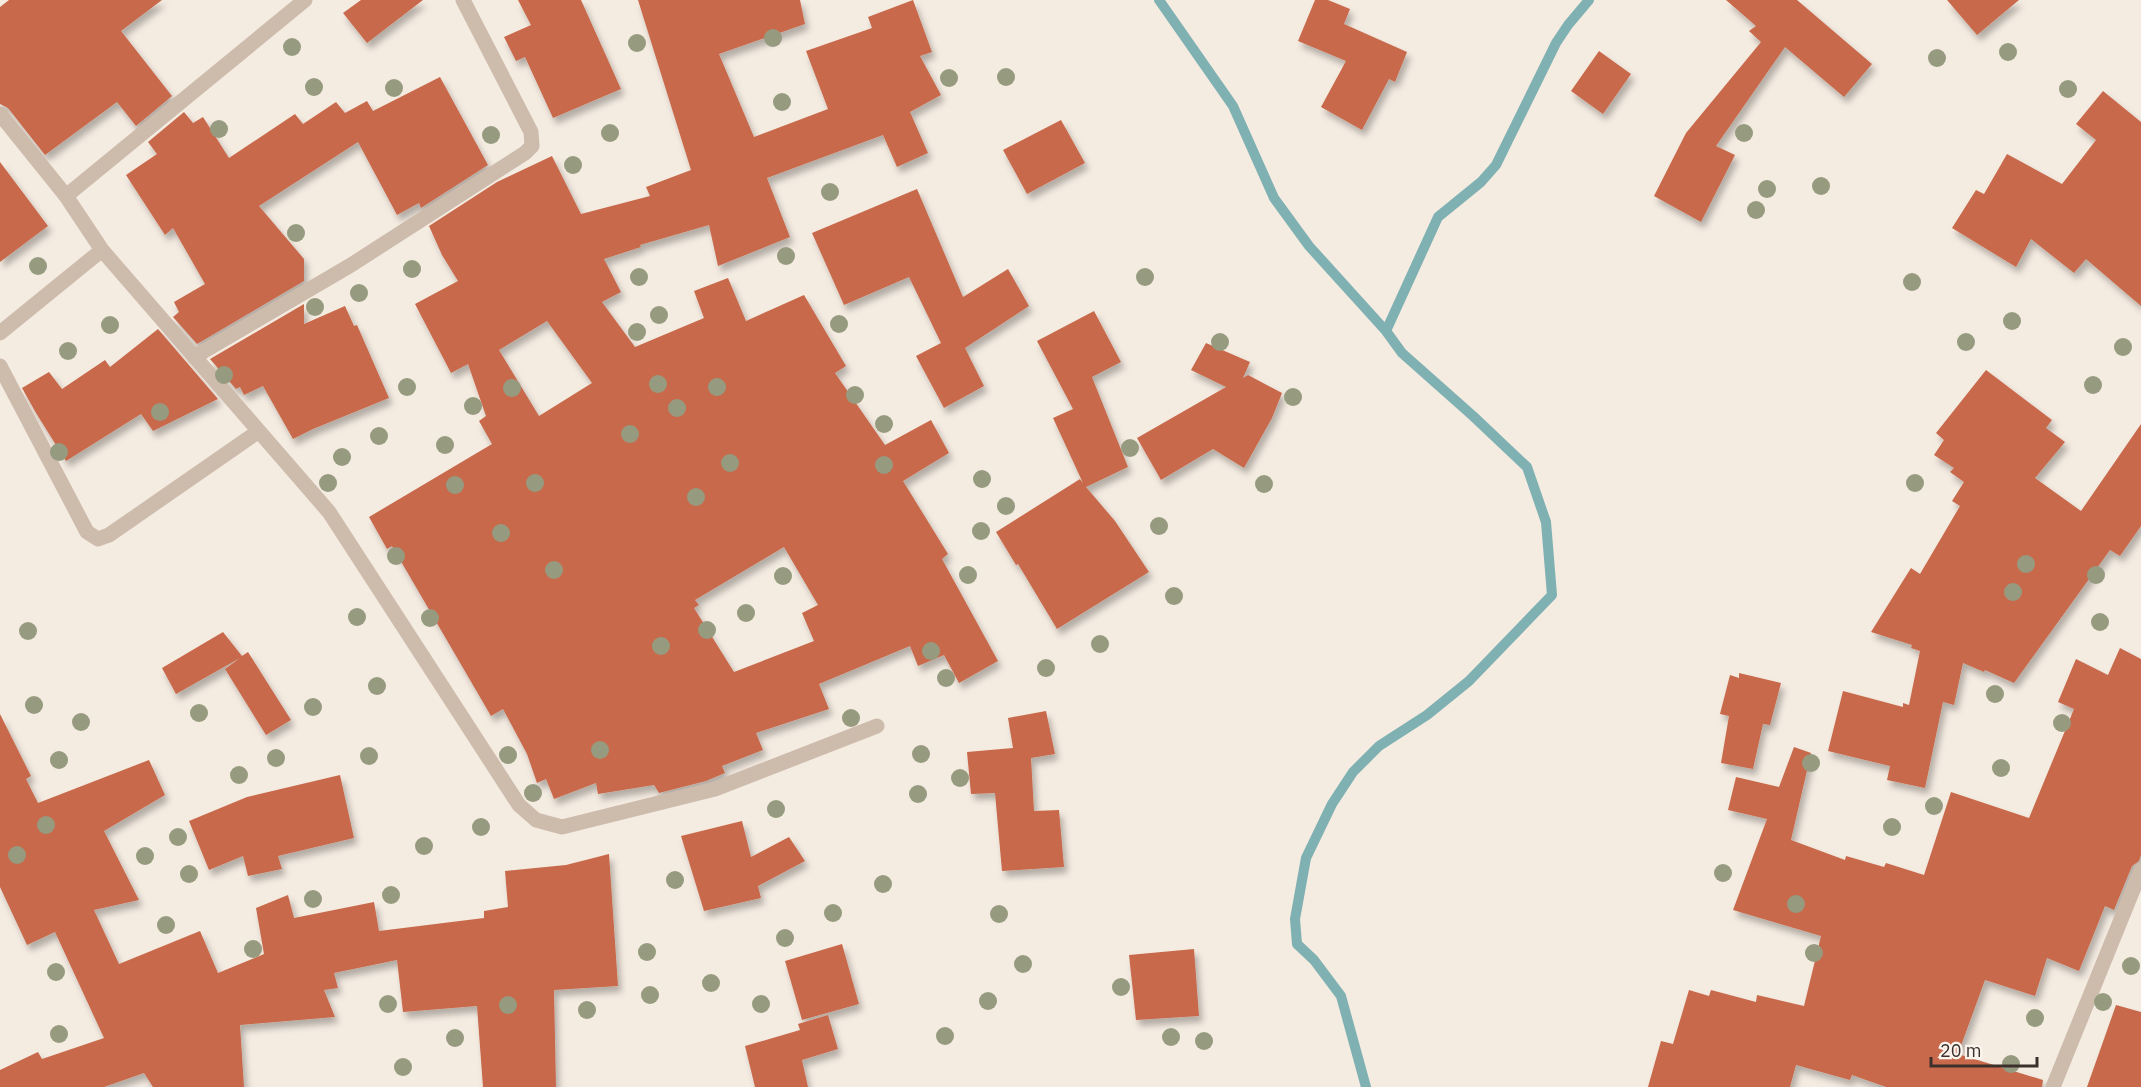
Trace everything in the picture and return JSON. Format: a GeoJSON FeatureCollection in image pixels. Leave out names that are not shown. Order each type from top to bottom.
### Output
{"type":"FeatureCollection","features":[{"type":"Feature","properties":{"kind":"street"},"geometry":{"type":"LineString","coordinates":[[66,196],[305,0]]}},
{"type":"Feature","properties":{"kind":"street"},"geometry":{"type":"LineString","coordinates":[[194,357],[351,265],[525,153],[532,146],[531,132],[464,0]]}},
{"type":"Feature","properties":{"kind":"street"},"geometry":{"type":"LineString","coordinates":[[0,114],[66,196],[102,250],[329,512],[519,805],[536,820],[562,827],[715,789],[877,726]]}},
{"type":"Feature","properties":{"kind":"street"},"geometry":{"type":"LineString","coordinates":[[0,333],[102,250]]}},
{"type":"Feature","properties":{"kind":"street"},"geometry":{"type":"LineString","coordinates":[[0,366],[87,532],[98,539],[109,535],[259,431]]}},
{"type":"Feature","properties":{"kind":"street"},"geometry":{"type":"LineString","coordinates":[[2053,1087],[2141,870]]}},
{"type":"Feature","properties":{"kind":"building"},"geometry":{"type":"Polygon","coordinates":[[[9,0],[162,0],[121,31],[172,96],[136,126],[117,102],[45,155],[8,108],[0,104],[0,7],[9,0]]]}},
{"type":"Feature","properties":{"kind":"building"},"geometry":{"type":"Polygon","coordinates":[[[361,0],[423,0],[367,43],[343,13],[361,0]]]}},
{"type":"Feature","properties":{"kind":"building"},"geometry":{"type":"Polygon","coordinates":[[[518,0],[581,0],[621,89],[553,118],[525,57],[516,61],[504,37],[531,25],[518,0]]]}},
{"type":"Feature","properties":{"kind":"building"},"geometry":{"type":"Polygon","coordinates":[[[638,0],[800,0],[805,24],[719,54],[754,137],[828,109],[806,51],[872,28],[868,17],[913,0],[932,52],[920,56],[941,95],[910,112],[928,153],[897,167],[883,135],[767,178],[790,237],[718,266],[709,225],[640,245],[641,247],[604,259],[621,292],[602,302],[635,347],[704,318],[694,291],[728,278],[746,321],[804,295],[846,366],[835,373],[885,445],[931,420],[949,453],[903,481],[948,554],[942,559],[998,661],[959,683],[944,655],[918,666],[910,646],[819,684],[829,709],[756,733],[763,750],[722,766],[725,773],[706,781],[659,793],[654,785],[598,794],[596,783],[554,799],[546,779],[537,783],[527,754],[503,709],[491,716],[392,546],[387,549],[369,517],[492,444],[479,421],[486,416],[468,364],[451,373],[415,304],[458,281],[442,255],[429,226],[497,182],[552,156],[581,214],[650,196],[646,187],[691,170],[638,0]],[[547,321],[499,350],[539,416],[592,383],[547,321]],[[784,547],[695,600],[699,605],[694,608],[734,672],[814,641],[802,613],[818,605],[784,547]]]}},
{"type":"Feature","properties":{"kind":"building"},"geometry":{"type":"Polygon","coordinates":[[[1315,0],[1328,0],[1350,9],[1344,24],[1407,52],[1395,82],[1389,79],[1362,130],[1321,107],[1346,61],[1298,41],[1315,0]]]}},
{"type":"Feature","properties":{"kind":"building"},"geometry":{"type":"Polygon","coordinates":[[[1726,0],[1797,0],[1872,64],[1844,97],[1785,47],[1716,146],[1735,155],[1701,222],[1654,196],[1686,133],[1761,42],[1749,31],[1756,26],[1726,0]]]}},
{"type":"Feature","properties":{"kind":"building"},"geometry":{"type":"Polygon","coordinates":[[[1947,0],[2019,0],[1977,35],[1947,0]]]}},
{"type":"Feature","properties":{"kind":"building"},"geometry":{"type":"Polygon","coordinates":[[[1599,51],[1631,74],[1603,114],[1571,91],[1599,51]]]}},
{"type":"Feature","properties":{"kind":"building"},"geometry":{"type":"Polygon","coordinates":[[[440,77],[488,165],[421,208],[419,203],[397,215],[358,142],[259,206],[304,259],[304,281],[197,344],[173,317],[179,312],[174,302],[205,284],[173,228],[165,235],[126,175],[157,154],[148,142],[184,112],[193,123],[203,117],[229,158],[295,114],[303,124],[336,102],[345,113],[367,101],[373,111],[440,77]]]}},
{"type":"Feature","properties":{"kind":"building"},"geometry":{"type":"Polygon","coordinates":[[[2103,91],[2141,122],[2141,306],[2086,259],[2074,273],[2031,239],[2016,267],[1952,228],[1976,190],[1984,194],[2007,154],[2062,184],[2096,140],[2076,124],[2103,91]]]}},
{"type":"Feature","properties":{"kind":"building"},"geometry":{"type":"Polygon","coordinates":[[[1061,120],[1085,163],[1027,194],[1003,150],[1061,120]]]}},
{"type":"Feature","properties":{"kind":"building"},"geometry":{"type":"Polygon","coordinates":[[[0,162],[48,226],[0,262],[0,162]]]}},
{"type":"Feature","properties":{"kind":"building"},"geometry":{"type":"Polygon","coordinates":[[[917,189],[963,297],[1008,269],[1029,306],[965,348],[984,386],[944,408],[916,356],[941,343],[909,277],[844,305],[812,233],[917,189]]]}},
{"type":"Feature","properties":{"kind":"building"},"geometry":{"type":"Polygon","coordinates":[[[304,304],[304,324],[345,306],[354,326],[357,325],[389,398],[293,439],[263,386],[244,395],[240,387],[236,389],[210,359],[304,304]]]}},
{"type":"Feature","properties":{"kind":"building"},"geometry":{"type":"Polygon","coordinates":[[[1094,311],[1121,362],[1092,377],[1128,467],[1086,487],[1115,521],[1149,572],[1057,629],[996,532],[1080,479],[1083,483],[1053,418],[1073,409],[1037,341],[1094,311]]]}},
{"type":"Feature","properties":{"kind":"building"},"geometry":{"type":"Polygon","coordinates":[[[158,329],[218,399],[153,431],[141,414],[66,461],[22,388],[49,372],[62,389],[105,360],[110,367],[158,329]]]}},
{"type":"Feature","properties":{"kind":"building"},"geometry":{"type":"Polygon","coordinates":[[[1206,343],[1250,362],[1243,378],[1248,375],[1282,393],[1272,418],[1244,468],[1213,449],[1161,480],[1137,438],[1226,387],[1191,370],[1206,343]]]}},
{"type":"Feature","properties":{"kind":"building"},"geometry":{"type":"Polygon","coordinates":[[[1986,370],[2052,420],[2046,428],[2065,442],[2035,478],[2081,511],[2141,424],[2141,526],[2120,556],[2110,550],[2014,683],[1963,663],[1954,705],[1943,702],[1925,788],[1887,780],[1890,766],[1828,751],[1843,691],[1903,707],[1903,703],[1909,705],[1920,651],[1911,648],[1912,645],[1871,632],[1911,568],[1920,574],[1960,506],[1952,501],[1964,482],[1950,472],[1954,468],[1934,455],[1944,440],[1936,433],[1986,370]]]}},
{"type":"Feature","properties":{"kind":"building"},"geometry":{"type":"Polygon","coordinates":[[[223,632],[242,656],[248,652],[291,720],[266,735],[225,669],[240,658],[176,694],[162,668],[223,632]]]}},
{"type":"Feature","properties":{"kind":"building"},"geometry":{"type":"Polygon","coordinates":[[[2120,648],[2141,659],[2141,855],[2139,861],[2132,866],[2114,910],[2105,906],[2079,971],[2047,958],[2035,996],[1985,980],[1958,1054],[2043,1080],[2042,1087],[1886,1087],[1852,1075],[1850,1080],[1796,1065],[1790,1087],[1648,1087],[1661,1041],[1673,1044],[1689,990],[1709,996],[1711,990],[1756,1002],[1757,995],[1804,1006],[1821,936],[1733,910],[1767,819],[1728,810],[1736,777],[1779,787],[1794,747],[1811,753],[1791,840],[1845,860],[1846,856],[1884,867],[1886,863],[1924,875],[1951,792],[2029,818],[2074,709],[2058,702],[2076,659],[2108,675],[2120,648]]]}},
{"type":"Feature","properties":{"kind":"building"},"geometry":{"type":"Polygon","coordinates":[[[1739,673],[1781,683],[1770,725],[1763,724],[1753,769],[1721,763],[1729,716],[1720,714],[1730,675],[1739,678],[1739,673]]]}},
{"type":"Feature","properties":{"kind":"building"},"geometry":{"type":"Polygon","coordinates":[[[1046,711],[1055,754],[1031,758],[1034,811],[1059,810],[1064,867],[1002,871],[995,793],[971,794],[967,752],[1013,748],[1008,718],[1046,711]]]}},
{"type":"Feature","properties":{"kind":"building"},"geometry":{"type":"Polygon","coordinates":[[[0,714],[31,776],[26,779],[38,803],[149,760],[165,795],[104,831],[139,900],[94,910],[119,964],[200,931],[218,973],[264,954],[256,908],[288,895],[294,918],[374,902],[379,931],[484,918],[484,911],[508,907],[505,871],[566,865],[609,854],[618,986],[554,990],[556,1087],[483,1087],[477,1006],[403,1012],[397,960],[334,973],[338,988],[324,990],[335,1017],[240,1025],[244,1087],[153,1087],[144,1073],[104,1087],[0,1087],[0,1070],[38,1052],[42,1059],[104,1038],[55,932],[27,945],[0,887],[0,714]]]}},
{"type":"Feature","properties":{"kind":"building"},"geometry":{"type":"Polygon","coordinates":[[[340,775],[354,838],[278,856],[282,869],[248,876],[243,856],[209,870],[189,821],[247,797],[340,775]]]}},
{"type":"Feature","properties":{"kind":"building"},"geometry":{"type":"Polygon","coordinates":[[[742,821],[751,857],[789,837],[805,861],[758,886],[761,898],[704,911],[681,836],[742,821]]]}},
{"type":"Feature","properties":{"kind":"building"},"geometry":{"type":"Polygon","coordinates":[[[842,944],[859,1004],[802,1020],[785,961],[842,944]]]}},
{"type":"Feature","properties":{"kind":"building"},"geometry":{"type":"Polygon","coordinates":[[[1194,949],[1199,1016],[1136,1020],[1129,955],[1194,949]]]}},
{"type":"Feature","properties":{"kind":"building"},"geometry":{"type":"Polygon","coordinates":[[[2116,1005],[2141,1012],[2141,1087],[2087,1087],[2116,1005]]]}},
{"type":"Feature","properties":{"kind":"building"},"geometry":{"type":"Polygon","coordinates":[[[828,1015],[838,1049],[802,1060],[808,1087],[755,1087],[745,1046],[800,1030],[798,1024],[828,1015]]]}},
{"type":"Feature","properties":{"kind":"waterway"},"geometry":{"type":"LineString","coordinates":[[1159,0],[1233,106],[1274,198],[1309,246],[1386,331],[1402,353],[1527,467],[1546,522],[1552,595],[1469,681],[1427,715],[1379,746],[1353,772],[1332,804],[1306,858],[1295,919],[1297,944],[1314,960],[1341,996],[1366,1087]]}},
{"type":"Feature","properties":{"kind":"waterway"},"geometry":{"type":"LineString","coordinates":[[1386,331],[1438,217],[1481,182],[1496,165],[1556,43],[1589,0]]}}]}
